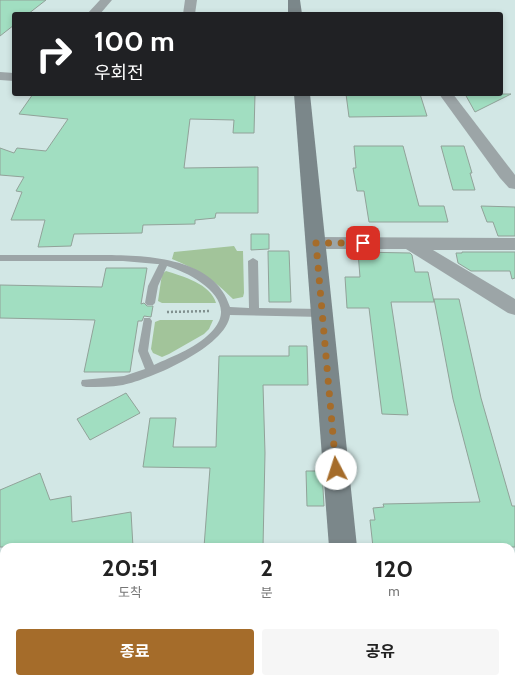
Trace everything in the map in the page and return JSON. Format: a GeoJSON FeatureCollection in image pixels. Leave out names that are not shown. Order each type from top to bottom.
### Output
{"type":"FeatureCollection","features":[{"type":"Feature","properties":{"kind":"main road"},"geometry":{"type":"LineString","coordinates":[[294,0],[295,12]]}},
{"type":"Feature","properties":{"kind":"main road"},"geometry":{"type":"LineString","coordinates":[[302,96],[343,543]]}},
{"type":"Feature","properties":{"kind":"street"},"geometry":{"type":"LineString","coordinates":[[95,12],[106,0]]}},
{"type":"Feature","properties":{"kind":"street"},"geometry":{"type":"LineString","coordinates":[[189,12],[191,0]]}},
{"type":"Feature","properties":{"kind":"street"},"geometry":{"type":"LineString","coordinates":[[0,76],[12,77]]}},
{"type":"Feature","properties":{"kind":"street"},"geometry":{"type":"LineString","coordinates":[[447,96],[506,175],[515,184]]}},
{"type":"Feature","properties":{"kind":"street"},"geometry":{"type":"LineString","coordinates":[[316,243],[515,244]]}},
{"type":"Feature","properties":{"kind":"street"},"geometry":{"type":"LineString","coordinates":[[409,243],[515,308]]}},
{"type":"Feature","properties":{"kind":"lane"},"geometry":{"type":"LineString","coordinates":[[0,258],[113,258],[144,259],[164,262],[196,274],[221,295],[226,311],[224,321],[218,331],[202,345],[151,372],[127,380],[86,383]]}},
{"type":"Feature","properties":{"kind":"lane"},"geometry":{"type":"LineString","coordinates":[[252,261],[254,312]]}},
{"type":"Feature","properties":{"kind":"lane"},"geometry":{"type":"LineString","coordinates":[[150,303],[153,286],[164,262]]}},
{"type":"Feature","properties":{"kind":"lane"},"geometry":{"type":"LineString","coordinates":[[226,311],[322,313]]}},
{"type":"Feature","properties":{"kind":"lane"},"geometry":{"type":"LineString","coordinates":[[147,321],[143,351],[151,372]]}},
{"type":"Feature","properties":{"kind":"path"},"geometry":{"type":"LineString","coordinates":[[167,312],[212,311]]}},
{"type":"Feature","properties":{"kind":"green space"},"geometry":{"type":"Polygon","coordinates":[[[234,246],[237,251],[243,251],[243,297],[233,299],[205,276],[172,259],[174,252],[234,246]]]}},
{"type":"Feature","properties":{"kind":"green space"},"geometry":{"type":"Polygon","coordinates":[[[166,271],[188,278],[202,286],[213,296],[216,303],[162,303],[158,301],[162,274],[166,271]]]}},
{"type":"Feature","properties":{"kind":"green space"},"geometry":{"type":"Polygon","coordinates":[[[160,320],[213,320],[209,329],[204,334],[162,357],[153,353],[151,349],[155,322],[160,320]]]}},
{"type":"Feature","properties":{"kind":"building"},"geometry":{"type":"Polygon","coordinates":[[[0,0],[46,0],[31,12],[12,12],[12,27],[0,36],[0,0]]]}},
{"type":"Feature","properties":{"kind":"building"},"geometry":{"type":"Polygon","coordinates":[[[503,94],[511,94],[475,112],[466,96],[503,96],[503,94]]]}},
{"type":"Feature","properties":{"kind":"building"},"geometry":{"type":"Polygon","coordinates":[[[32,96],[255,96],[254,133],[233,133],[234,120],[190,119],[184,168],[258,167],[258,213],[216,213],[215,218],[195,220],[195,224],[143,225],[142,233],[74,234],[71,246],[38,247],[45,220],[11,220],[22,192],[16,191],[24,177],[0,175],[0,148],[14,153],[17,148],[46,151],[68,119],[19,114],[32,96]]]}},
{"type":"Feature","properties":{"kind":"building"},"geometry":{"type":"Polygon","coordinates":[[[346,96],[421,96],[427,116],[349,117],[346,96]]]}},
{"type":"Feature","properties":{"kind":"building"},"geometry":{"type":"Polygon","coordinates":[[[354,146],[403,146],[419,206],[444,206],[448,222],[369,222],[364,191],[357,191],[353,168],[356,168],[354,146]]]}},
{"type":"Feature","properties":{"kind":"building"},"geometry":{"type":"Polygon","coordinates":[[[441,146],[464,146],[472,173],[470,173],[475,190],[453,190],[441,146]]]}},
{"type":"Feature","properties":{"kind":"building"},"geometry":{"type":"Polygon","coordinates":[[[481,206],[515,207],[515,236],[498,236],[493,222],[487,222],[481,206]]]}},
{"type":"Feature","properties":{"kind":"building"},"geometry":{"type":"Polygon","coordinates":[[[251,234],[269,234],[269,249],[251,250],[251,234]]]}},
{"type":"Feature","properties":{"kind":"building"},"geometry":{"type":"Polygon","coordinates":[[[268,251],[289,251],[291,302],[269,302],[268,251]]]}},
{"type":"Feature","properties":{"kind":"building"},"geometry":{"type":"Polygon","coordinates":[[[358,252],[410,253],[412,255],[415,272],[428,272],[434,302],[391,302],[408,415],[382,414],[369,308],[347,308],[345,277],[360,277],[358,252]]]}},
{"type":"Feature","properties":{"kind":"building"},"geometry":{"type":"Polygon","coordinates":[[[515,252],[515,278],[512,279],[510,271],[471,271],[458,263],[456,253],[515,252]]]}},
{"type":"Feature","properties":{"kind":"building"},"geometry":{"type":"Polygon","coordinates":[[[106,268],[147,268],[141,304],[144,303],[147,306],[153,306],[151,317],[144,316],[142,321],[138,321],[130,372],[84,372],[95,320],[0,318],[0,285],[102,287],[106,268]]]}},
{"type":"Feature","properties":{"kind":"building"},"geometry":{"type":"Polygon","coordinates":[[[434,299],[459,299],[481,398],[512,506],[515,506],[515,543],[373,543],[370,520],[375,520],[373,508],[384,507],[383,504],[480,502],[453,399],[434,299]]]}},
{"type":"Feature","properties":{"kind":"building"},"geometry":{"type":"Polygon","coordinates":[[[289,346],[307,346],[308,385],[263,385],[265,453],[263,543],[204,543],[210,468],[143,467],[150,418],[176,418],[173,447],[216,447],[219,356],[289,356],[289,346]]]}},
{"type":"Feature","properties":{"kind":"building"},"geometry":{"type":"Polygon","coordinates":[[[126,393],[140,413],[90,440],[77,419],[126,393]]]}},
{"type":"Feature","properties":{"kind":"building"},"geometry":{"type":"Polygon","coordinates":[[[306,471],[322,471],[324,506],[307,506],[306,471]]]}},
{"type":"Feature","properties":{"kind":"building"},"geometry":{"type":"Polygon","coordinates":[[[40,473],[50,500],[71,496],[72,522],[131,512],[133,543],[0,543],[0,490],[40,473]]]}},
{"type":"Feature","properties":{"kind":"route"},"geometry":{"type":"LineString","coordinates":[[336,469],[316,243],[363,243]]}}]}
